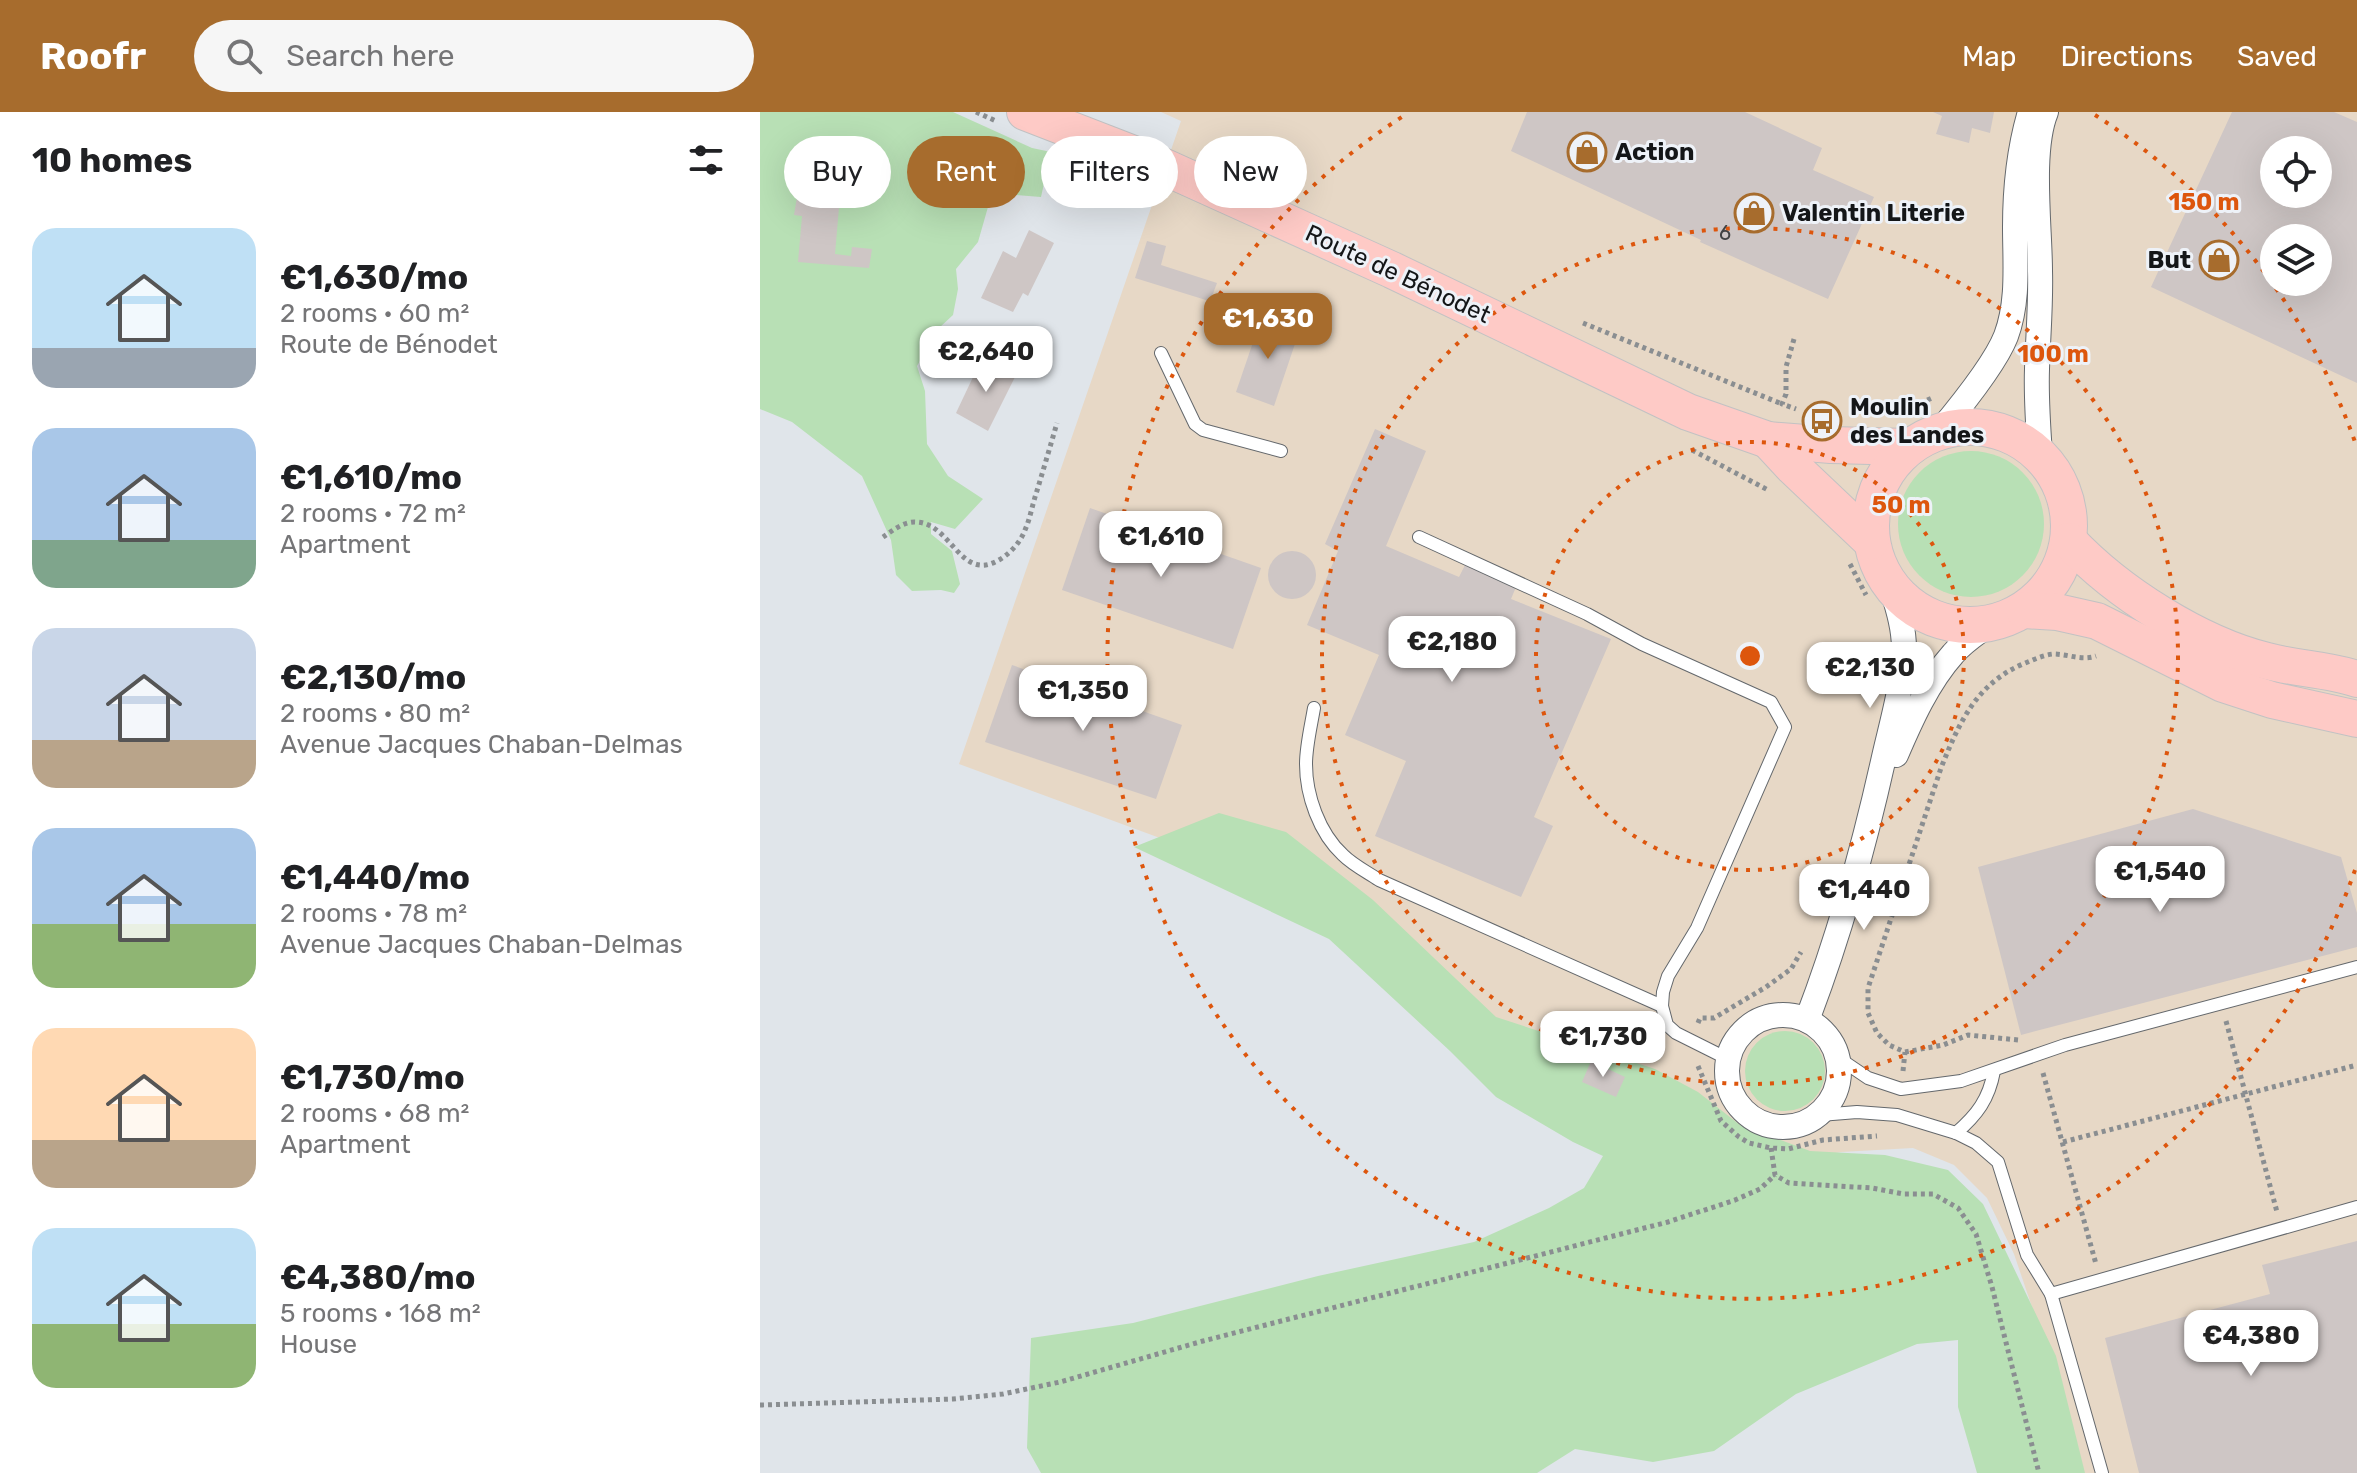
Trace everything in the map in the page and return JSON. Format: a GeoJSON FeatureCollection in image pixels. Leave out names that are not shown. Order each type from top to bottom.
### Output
{"type":"FeatureCollection","features":[{"type":"Feature","properties":{"kind":"main road","name":"Route de Bénodet"},"geometry":{"type":"LineString","coordinates":[[1025,112],[1149,160],[1392,270],[1688,412],[1768,440],[1831,445],[1925,439]]}},
{"type":"Feature","properties":{"kind":"main road"},"geometry":{"type":"LineString","coordinates":[[1967,426],[1993,429],[2018,438],[2040,454],[2055,473],[2065,494],[2069,518],[2069,541],[2061,568],[2045,592],[2024,610],[2007,619],[1988,625],[1961,626],[1935,620],[1882,597],[1879,566],[1860,549],[1878,489],[1891,466],[1925,439],[1967,426]]}},
{"type":"Feature","properties":{"kind":"main road","name":"Route de Bénodet"},"geometry":{"type":"LineString","coordinates":[[1768,440],[1860,549]]}},
{"type":"Feature","properties":{"kind":"main road"},"geometry":{"type":"LineString","coordinates":[[2069,541],[2108,579],[2147,606],[2232,650],[2268,662],[2338,672],[2357,679]]}},
{"type":"Feature","properties":{"kind":"main road"},"geometry":{"type":"LineString","coordinates":[[2024,610],[2079,615],[2223,684],[2357,719]]}},
{"type":"Feature","properties":{"kind":"street"},"geometry":{"type":"LineString","coordinates":[[1925,439],[1972,390],[2007,334],[2015,284],[2019,160],[2030,112]]}},
{"type":"Feature","properties":{"kind":"street"},"geometry":{"type":"LineString","coordinates":[[2040,454],[2037,372],[2039,149],[2046,112]]}},
{"type":"Feature","properties":{"kind":"street"},"geometry":{"type":"LineString","coordinates":[[1869,828],[1898,694],[1904,650],[1901,618],[1882,597]]}},
{"type":"Feature","properties":{"kind":"street"},"geometry":{"type":"LineString","coordinates":[[1807,1020],[1837,938],[1887,775],[1922,700],[1952,655],[1988,625]]}},
{"type":"Feature","properties":{"kind":"street"},"geometry":{"type":"LineString","coordinates":[[1783,1015],[1807,1020],[1826,1035],[1837,1057],[1837,1088],[1830,1103],[1820,1115],[1804,1124],[1787,1128],[1770,1127],[1753,1120],[1740,1108],[1726,1076],[1734,1043],[1744,1030],[1759,1020],[1783,1015]]}},
{"type":"Feature","properties":{"kind":"lane"},"geometry":{"type":"LineString","coordinates":[[1161,353],[1195,424],[1203,430],[1281,451]]}},
{"type":"Feature","properties":{"kind":"lane"},"geometry":{"type":"LineString","coordinates":[[1419,537],[1771,702],[1785,727],[1697,928],[1668,976],[1663,992],[1662,1006],[1667,1025],[1676,1033],[1728,1059]]}},
{"type":"Feature","properties":{"kind":"lane"},"geometry":{"type":"LineString","coordinates":[[1314,708],[1306,762],[1308,789],[1319,821],[1342,855],[1379,880],[1662,1006]]}},
{"type":"Feature","properties":{"kind":"lane"},"geometry":{"type":"LineString","coordinates":[[1837,1057],[1868,1078],[1901,1089],[1961,1081],[2065,1045],[2357,967]]}},
{"type":"Feature","properties":{"kind":"lane"},"geometry":{"type":"LineString","coordinates":[[1956,1133],[1981,1109],[1994,1071]]}},
{"type":"Feature","properties":{"kind":"lane"},"geometry":{"type":"LineString","coordinates":[[1820,1115],[1857,1112],[1897,1115],[1956,1133],[1976,1143],[1998,1162],[2027,1255],[2051,1294],[2102,1473]]}},
{"type":"Feature","properties":{"kind":"lane"},"geometry":{"type":"LineString","coordinates":[[2051,1294],[2357,1207]]}},
{"type":"Feature","properties":{"kind":"path"},"geometry":{"type":"LineString","coordinates":[[1794,339],[1786,367],[1786,394],[1782,404],[1810,414]]}},
{"type":"Feature","properties":{"kind":"path"},"geometry":{"type":"LineString","coordinates":[[883,537],[907,522],[919,521],[944,536],[971,564],[980,567],[1000,560],[1014,549],[1025,531],[1057,423]]}},
{"type":"Feature","properties":{"kind":"path"},"geometry":{"type":"LineString","coordinates":[[1860,549],[1853,572],[1882,597]]}},
{"type":"Feature","properties":{"kind":"path"},"geometry":{"type":"LineString","coordinates":[[2100,1280],[2034,1040],[1968,1035],[1943,1045],[1905,1052],[1889,1045],[1877,1033],[1868,1013],[1868,988],[1941,768],[1962,721],[1981,692],[2005,672],[2053,654],[2084,659],[2096,656],[2109,646],[2117,631]]}},
{"type":"Feature","properties":{"kind":"path"},"geometry":{"type":"LineString","coordinates":[[1806,943],[1791,969],[1777,980],[1714,1018],[1700,1018],[1686,1055],[1697,1064],[1721,1121],[1749,1143],[1788,1149],[1838,1138],[1895,1135],[1897,1115]]}},
{"type":"Feature","properties":{"kind":"path"},"geometry":{"type":"LineString","coordinates":[[2222,1003],[2281,1229]]}},
{"type":"Feature","properties":{"kind":"path"},"geometry":{"type":"LineString","coordinates":[[1901,1089],[1905,1052]]}},
{"type":"Feature","properties":{"kind":"path"},"geometry":{"type":"LineString","coordinates":[[2063,1142],[2357,1065]]}},
{"type":"Feature","properties":{"kind":"path"},"geometry":{"type":"LineString","coordinates":[[1771,1148],[1775,1175]]}},
{"type":"Feature","properties":{"kind":"path"},"geometry":{"type":"LineString","coordinates":[[760,1405],[953,1399],[1003,1394],[1060,1382],[1203,1341],[1668,1222],[1735,1200],[1760,1189],[1775,1175]]}},
{"type":"Feature","properties":{"kind":"path"},"geometry":{"type":"LineString","coordinates":[[1775,1175],[1789,1183],[1933,1194],[1958,1208],[1976,1234],[2039,1473]]}},
{"type":"Feature","properties":{"kind":"shaded area"},"geometry":{"type":"Polygon","coordinates":[[[1161,112],[2357,112],[2357,1473],[2067,1473],[2032,1307],[2014,1254],[1987,1198],[1954,1165],[1913,1148],[1841,1152],[1796,1160],[1512,1055],[1342,905],[959,764],[1151,208],[1178,208],[1176,136],[1181,121],[1161,112]]]}},
{"type":"Feature","properties":{"kind":"green space"},"geometry":{"type":"Polygon","coordinates":[[[760,112],[953,112],[1006,136],[907,136],[907,208],[988,208],[978,242],[956,269],[958,289],[953,315],[939,328],[917,366],[925,391],[927,444],[948,476],[983,499],[955,529],[931,522],[931,534],[952,551],[960,584],[954,593],[912,591],[896,575],[891,540],[862,476],[792,422],[760,409],[760,112]]]}},
{"type":"Feature","properties":{"kind":"green space"},"geometry":{"type":"Polygon","coordinates":[[[1025,145],[1041,150],[1041,197],[1025,196],[1025,145]]]}},
{"type":"Feature","properties":{"kind":"green space"},"geometry":{"type":"Polygon","coordinates":[[[1971,451],[1999,457],[2023,472],[2038,496],[2044,524],[2038,552],[2023,576],[1999,591],[1971,597],[1943,591],[1919,576],[1904,552],[1898,524],[1904,496],[1919,472],[1943,457],[1971,451]]]}},
{"type":"Feature","properties":{"kind":"green space"},"geometry":{"type":"Polygon","coordinates":[[[1219,813],[1286,832],[1373,900],[1496,1017],[1655,1069],[1698,1092],[1740,1125],[1810,1151],[1885,1155],[1948,1170],[1983,1204],[2056,1356],[2085,1473],[1977,1473],[1958,1407],[1958,1340],[1917,1344],[1796,1394],[1714,1451],[1653,1462],[1575,1449],[1537,1473],[1041,1473],[1027,1448],[1031,1338],[1133,1323],[1318,1276],[1474,1242],[1549,1208],[1584,1188],[1603,1156],[1496,1097],[1329,939],[1134,847],[1219,813]]]}},
{"type":"Feature","properties":{"kind":"green space"},"geometry":{"type":"Polygon","coordinates":[[[1785,1031],[1800,1034],[1813,1043],[1822,1056],[1825,1071],[1822,1086],[1813,1099],[1800,1108],[1785,1111],[1770,1108],[1757,1099],[1748,1086],[1745,1071],[1748,1056],[1757,1043],[1770,1034],[1785,1031]]]}},
{"type":"Feature","properties":{"kind":"building"},"geometry":{"type":"Polygon","coordinates":[[[1527,112],[1745,112],[1822,148],[1813,170],[1874,197],[1828,299],[1700,242],[1511,151],[1527,112]]]}},
{"type":"Feature","properties":{"kind":"building"},"geometry":{"type":"Polygon","coordinates":[[[1933,112],[1994,112],[1990,133],[1972,128],[1969,143],[1936,134],[1942,116],[1933,112]]]}},
{"type":"Feature","properties":{"kind":"building","name":"But"},"geometry":{"type":"Polygon","coordinates":[[[2232,112],[2334,112],[2357,122],[2357,383],[2151,287],[2232,112]]]}},
{"type":"Feature","properties":{"kind":"building"},"geometry":{"type":"Polygon","coordinates":[[[795,208],[839,208],[835,254],[851,256],[852,247],[872,249],[869,268],[798,262],[802,216],[794,215],[795,208]]]}},
{"type":"Feature","properties":{"kind":"building"},"geometry":{"type":"Polygon","coordinates":[[[1029,230],[1054,243],[1028,296],[1023,293],[1013,312],[981,298],[1003,251],[1016,258],[1029,230]]]}},
{"type":"Feature","properties":{"kind":"building"},"geometry":{"type":"Polygon","coordinates":[[[1147,241],[1166,246],[1161,265],[1217,283],[1211,299],[1209,301],[1135,278],[1147,241]]]}},
{"type":"Feature","properties":{"kind":"building"},"geometry":{"type":"Polygon","coordinates":[[[1262,316],[1300,329],[1274,406],[1236,392],[1262,316]]]}},
{"type":"Feature","properties":{"kind":"building"},"geometry":{"type":"Polygon","coordinates":[[[982,358],[1016,375],[988,431],[956,413],[982,358]]]}},
{"type":"Feature","properties":{"kind":"building"},"geometry":{"type":"Polygon","coordinates":[[[1375,429],[1426,451],[1386,546],[1459,577],[1465,565],[1516,587],[1511,599],[1611,639],[1534,817],[1553,826],[1521,897],[1375,836],[1406,761],[1345,735],[1379,655],[1307,625],[1338,551],[1325,544],[1375,429]]]}},
{"type":"Feature","properties":{"kind":"building"},"geometry":{"type":"Polygon","coordinates":[[[1090,508],[1261,568],[1233,649],[1062,590],[1090,508]]]}},
{"type":"Feature","properties":{"kind":"building"},"geometry":{"type":"Polygon","coordinates":[[[1292,551],[1309,558],[1316,575],[1309,592],[1292,599],[1275,592],[1268,575],[1275,558],[1292,551]]]}},
{"type":"Feature","properties":{"kind":"building"},"geometry":{"type":"Polygon","coordinates":[[[1012,665],[1182,725],[1156,799],[985,742],[1012,665]]]}},
{"type":"Feature","properties":{"kind":"building"},"geometry":{"type":"Polygon","coordinates":[[[2193,809],[2341,857],[2357,913],[2357,947],[2021,1035],[1978,867],[2193,809]]]}},
{"type":"Feature","properties":{"kind":"building"},"geometry":{"type":"Polygon","coordinates":[[[1591,1061],[1625,1077],[1616,1097],[1582,1082],[1591,1061]]]}},
{"type":"Feature","properties":{"kind":"building"},"geometry":{"type":"Polygon","coordinates":[[[2357,1241],[2357,1473],[2139,1473],[2105,1338],[2270,1294],[2262,1265],[2357,1241]]]}},
{"type":"Feature","properties":{"kind":"place","name":"Action"},"geometry":{"type":"Point","coordinates":[1587,152]}},
{"type":"Feature","properties":{"kind":"place","name":"Valentin Literie"},"geometry":{"type":"Point","coordinates":[1754,213]}},
{"type":"Feature","properties":{"kind":"place","name":"But"},"geometry":{"type":"Point","coordinates":[2219,260]}},
{"type":"Feature","properties":{"kind":"place","name":"Moulin des Landes"},"geometry":{"type":"Point","coordinates":[1822,421]}}]}
